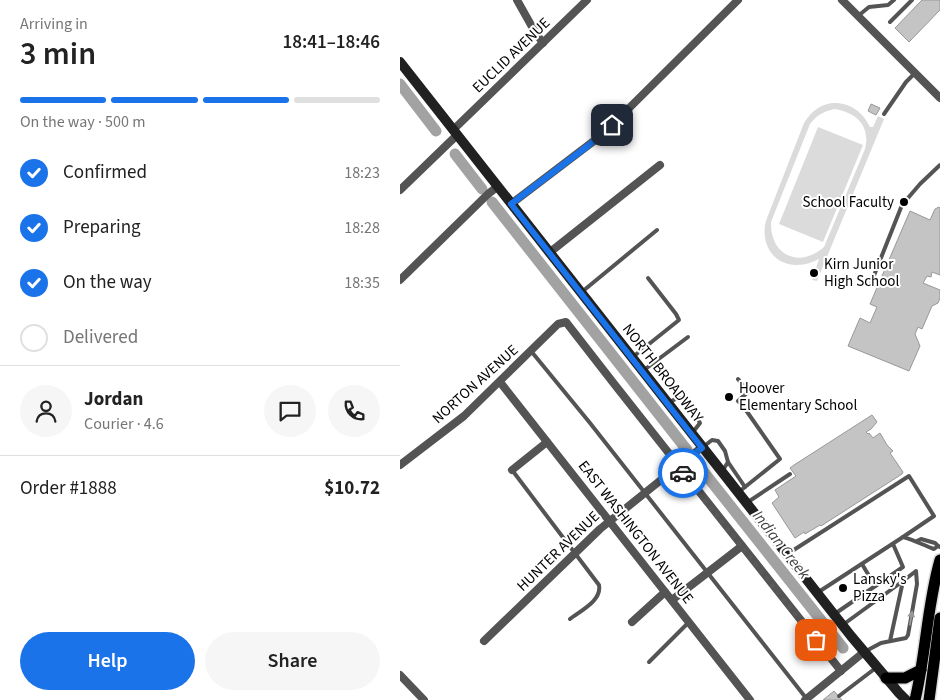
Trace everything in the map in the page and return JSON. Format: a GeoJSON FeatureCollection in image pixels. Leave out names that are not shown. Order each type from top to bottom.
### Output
{"type":"FeatureCollection","features":[{"type":"Feature","properties":{"kind":"main road","name":"NORTH BROADWAY"},"geometry":{"type":"LineString","coordinates":[[400,62],[702,448],[722,472],[742,490],[746,503],[842,626],[906,700]]}},
{"type":"Feature","properties":{"kind":"main road"},"geometry":{"type":"LineString","coordinates":[[915,700],[931,601],[940,560]]}},
{"type":"Feature","properties":{"kind":"main road"},"geometry":{"type":"LineString","coordinates":[[929,700],[940,618]]}},
{"type":"Feature","properties":{"kind":"main road"},"geometry":{"type":"LineString","coordinates":[[886,678],[905,678],[921,670]]}},
{"type":"Feature","properties":{"kind":"street"},"geometry":{"type":"LineString","coordinates":[[517,0],[543,43]]}},
{"type":"Feature","properties":{"kind":"street","name":"EUCLID AVENUE"},"geometry":{"type":"LineString","coordinates":[[400,190],[587,0]]}},
{"type":"Feature","properties":{"kind":"street"},"geometry":{"type":"LineString","coordinates":[[511,204],[607,130],[738,0]]}},
{"type":"Feature","properties":{"kind":"street"},"geometry":{"type":"LineString","coordinates":[[842,0],[940,98]]}},
{"type":"Feature","properties":{"kind":"street"},"geometry":{"type":"LineString","coordinates":[[549,252],[660,165]]}},
{"type":"Feature","properties":{"kind":"street"},"geometry":{"type":"LineString","coordinates":[[400,280],[497,187]]}},
{"type":"Feature","properties":{"kind":"street","name":"NORTON AVENUE"},"geometry":{"type":"LineString","coordinates":[[400,465],[464,416],[558,324],[566,322],[678,466]]}},
{"type":"Feature","properties":{"kind":"street","name":"EAST WASHINGTON AVENUE"},"geometry":{"type":"LineString","coordinates":[[500,382],[750,700]]}},
{"type":"Feature","properties":{"kind":"street"},"geometry":{"type":"LineString","coordinates":[[512,470],[547,442]]}},
{"type":"Feature","properties":{"kind":"street","name":"HUNTER AVENUE"},"geometry":{"type":"LineString","coordinates":[[484,641],[594,534],[702,448]]}},
{"type":"Feature","properties":{"kind":"street"},"geometry":{"type":"LineString","coordinates":[[678,466],[841,671]]}},
{"type":"Feature","properties":{"kind":"street"},"geometry":{"type":"LineString","coordinates":[[672,600],[742,546]]}},
{"type":"Feature","properties":{"kind":"street"},"geometry":{"type":"LineString","coordinates":[[632,622],[665,592]]}},
{"type":"Feature","properties":{"kind":"street"},"geometry":{"type":"LineString","coordinates":[[806,699],[864,652]]}},
{"type":"Feature","properties":{"kind":"street"},"geometry":{"type":"LineString","coordinates":[[401,678],[424,700]]}},
{"type":"Feature","properties":{"kind":"lane"},"geometry":{"type":"LineString","coordinates":[[858,16],[869,7],[888,5],[894,0]]}},
{"type":"Feature","properties":{"kind":"lane"},"geometry":{"type":"LineString","coordinates":[[890,22],[912,0]]}},
{"type":"Feature","properties":{"kind":"lane"},"geometry":{"type":"LineString","coordinates":[[884,114],[906,82],[915,73]]}},
{"type":"Feature","properties":{"kind":"lane"},"geometry":{"type":"LineString","coordinates":[[871,283],[902,206],[940,164]]}},
{"type":"Feature","properties":{"kind":"lane"},"geometry":{"type":"LineString","coordinates":[[581,293],[658,230]]}},
{"type":"Feature","properties":{"kind":"lane"},"geometry":{"type":"LineString","coordinates":[[632,358],[679,320],[648,278]]}},
{"type":"Feature","properties":{"kind":"lane"},"geometry":{"type":"LineString","coordinates":[[643,372],[688,337]]}},
{"type":"Feature","properties":{"kind":"lane"},"geometry":{"type":"LineString","coordinates":[[532,351],[806,699]]}},
{"type":"Feature","properties":{"kind":"lane"},"geometry":{"type":"LineString","coordinates":[[702,448],[712,440],[718,441],[725,450],[728,462],[742,490],[780,458],[738,401],[748,392],[738,379]]}},
{"type":"Feature","properties":{"kind":"lane"},"geometry":{"type":"LineString","coordinates":[[722,472],[728,462]]}},
{"type":"Feature","properties":{"kind":"lane"},"geometry":{"type":"LineString","coordinates":[[512,470],[599,585],[600,593],[594,601],[570,619]]}},
{"type":"Feature","properties":{"kind":"lane"},"geometry":{"type":"LineString","coordinates":[[746,503],[790,474]]}},
{"type":"Feature","properties":{"kind":"lane"},"geometry":{"type":"LineString","coordinates":[[787,555],[909,476],[934,516],[817,593]]}},
{"type":"Feature","properties":{"kind":"lane"},"geometry":{"type":"LineString","coordinates":[[903,537],[917,541],[921,539],[935,543],[939,547]]}},
{"type":"Feature","properties":{"kind":"lane"},"geometry":{"type":"LineString","coordinates":[[834,615],[903,566],[893,544]]}},
{"type":"Feature","properties":{"kind":"lane"},"geometry":{"type":"LineString","coordinates":[[862,564],[875,586]]}},
{"type":"Feature","properties":{"kind":"lane"},"geometry":{"type":"LineString","coordinates":[[842,626],[916,572],[917,584],[908,635],[906,638],[881,643],[864,652]]}},
{"type":"Feature","properties":{"kind":"lane"},"geometry":{"type":"LineString","coordinates":[[890,641],[903,580]]}},
{"type":"Feature","properties":{"kind":"lane"},"geometry":{"type":"LineString","coordinates":[[649,662],[689,622]]}},
{"type":"Feature","properties":{"kind":"lane"},"geometry":{"type":"LineString","coordinates":[[838,696],[877,667]]}},
{"type":"Feature","properties":{"kind":"shaded area"},"geometry":{"type":"Polygon","coordinates":[[[832,103],[845,104],[855,109],[864,117],[870,127],[873,127],[878,116],[884,119],[817,281],[812,280],[819,259],[800,265],[780,261],[769,250],[766,243],[765,226],[804,123],[809,116],[823,105],[832,103]],[[834,109],[827,111],[810,124],[771,222],[775,243],[788,255],[805,257],[815,254],[824,247],[865,149],[866,133],[864,127],[855,117],[834,109]]]}},
{"type":"Feature","properties":{"kind":"shaded area"},"geometry":{"type":"Polygon","coordinates":[[[818,127],[863,145],[823,242],[779,224],[818,127]]]}},
{"type":"Feature","properties":{"kind":"building"},"geometry":{"type":"Polygon","coordinates":[[[922,0],[940,0],[940,10],[909,42],[895,28],[922,0]]]}},
{"type":"Feature","properties":{"kind":"building"},"geometry":{"type":"Polygon","coordinates":[[[871,104],[880,108],[876,115],[868,111],[871,104]]]}},
{"type":"Feature","properties":{"kind":"building","name":"Kirn Junior High School"},"geometry":{"type":"Polygon","coordinates":[[[939,207],[940,275],[932,272],[931,277],[927,276],[923,283],[940,290],[940,298],[938,303],[932,306],[922,329],[918,327],[915,334],[920,346],[909,371],[848,346],[860,318],[870,323],[877,307],[870,304],[910,211],[930,220],[935,209],[939,207]]]}},
{"type":"Feature","properties":{"kind":"building"},"geometry":{"type":"Polygon","coordinates":[[[872,415],[877,422],[866,432],[873,438],[880,433],[893,451],[890,453],[903,472],[902,474],[821,526],[805,534],[804,532],[795,538],[772,503],[779,497],[775,490],[796,476],[790,468],[872,415]]]}},
{"type":"Feature","properties":{"kind":"building"},"geometry":{"type":"Polygon","coordinates":[[[834,691],[842,700],[823,700],[834,691]]]}},
{"type":"Feature","properties":{"kind":"waterway","name":"Indian Creek"},"geometry":{"type":"LineString","coordinates":[[400,84],[436,131]]}},
{"type":"Feature","properties":{"kind":"waterway","name":"Indian Creek"},"geometry":{"type":"LineString","coordinates":[[455,154],[482,189]]}},
{"type":"Feature","properties":{"kind":"waterway","name":"Indian Creek"},"geometry":{"type":"LineString","coordinates":[[492,202],[687,450]]}},
{"type":"Feature","properties":{"kind":"waterway","name":"Indian Creek"},"geometry":{"type":"LineString","coordinates":[[695,461],[843,648]]}},
{"type":"Feature","properties":{"kind":"way so far"},"geometry":{"type":"LineString","coordinates":[[683,473],[816,640]]}},
{"type":"Feature","properties":{"kind":"place","name":"School Faculty"},"geometry":{"type":"Point","coordinates":[904,202]}},
{"type":"Feature","properties":{"kind":"place","name":"Kirn Junior High School"},"geometry":{"type":"Point","coordinates":[814,273]}},
{"type":"Feature","properties":{"kind":"place","name":"Hoover Elementary School"},"geometry":{"type":"Point","coordinates":[729,397]}},
{"type":"Feature","properties":{"kind":"place","name":"Lansky's Pizza"},"geometry":{"type":"Point","coordinates":[843,588]}},
{"type":"Feature","properties":{"kind":"route"},"geometry":{"type":"LineString","coordinates":[[612,125],[589,145],[511,204],[702,448],[678,466],[683,473]]}}]}
